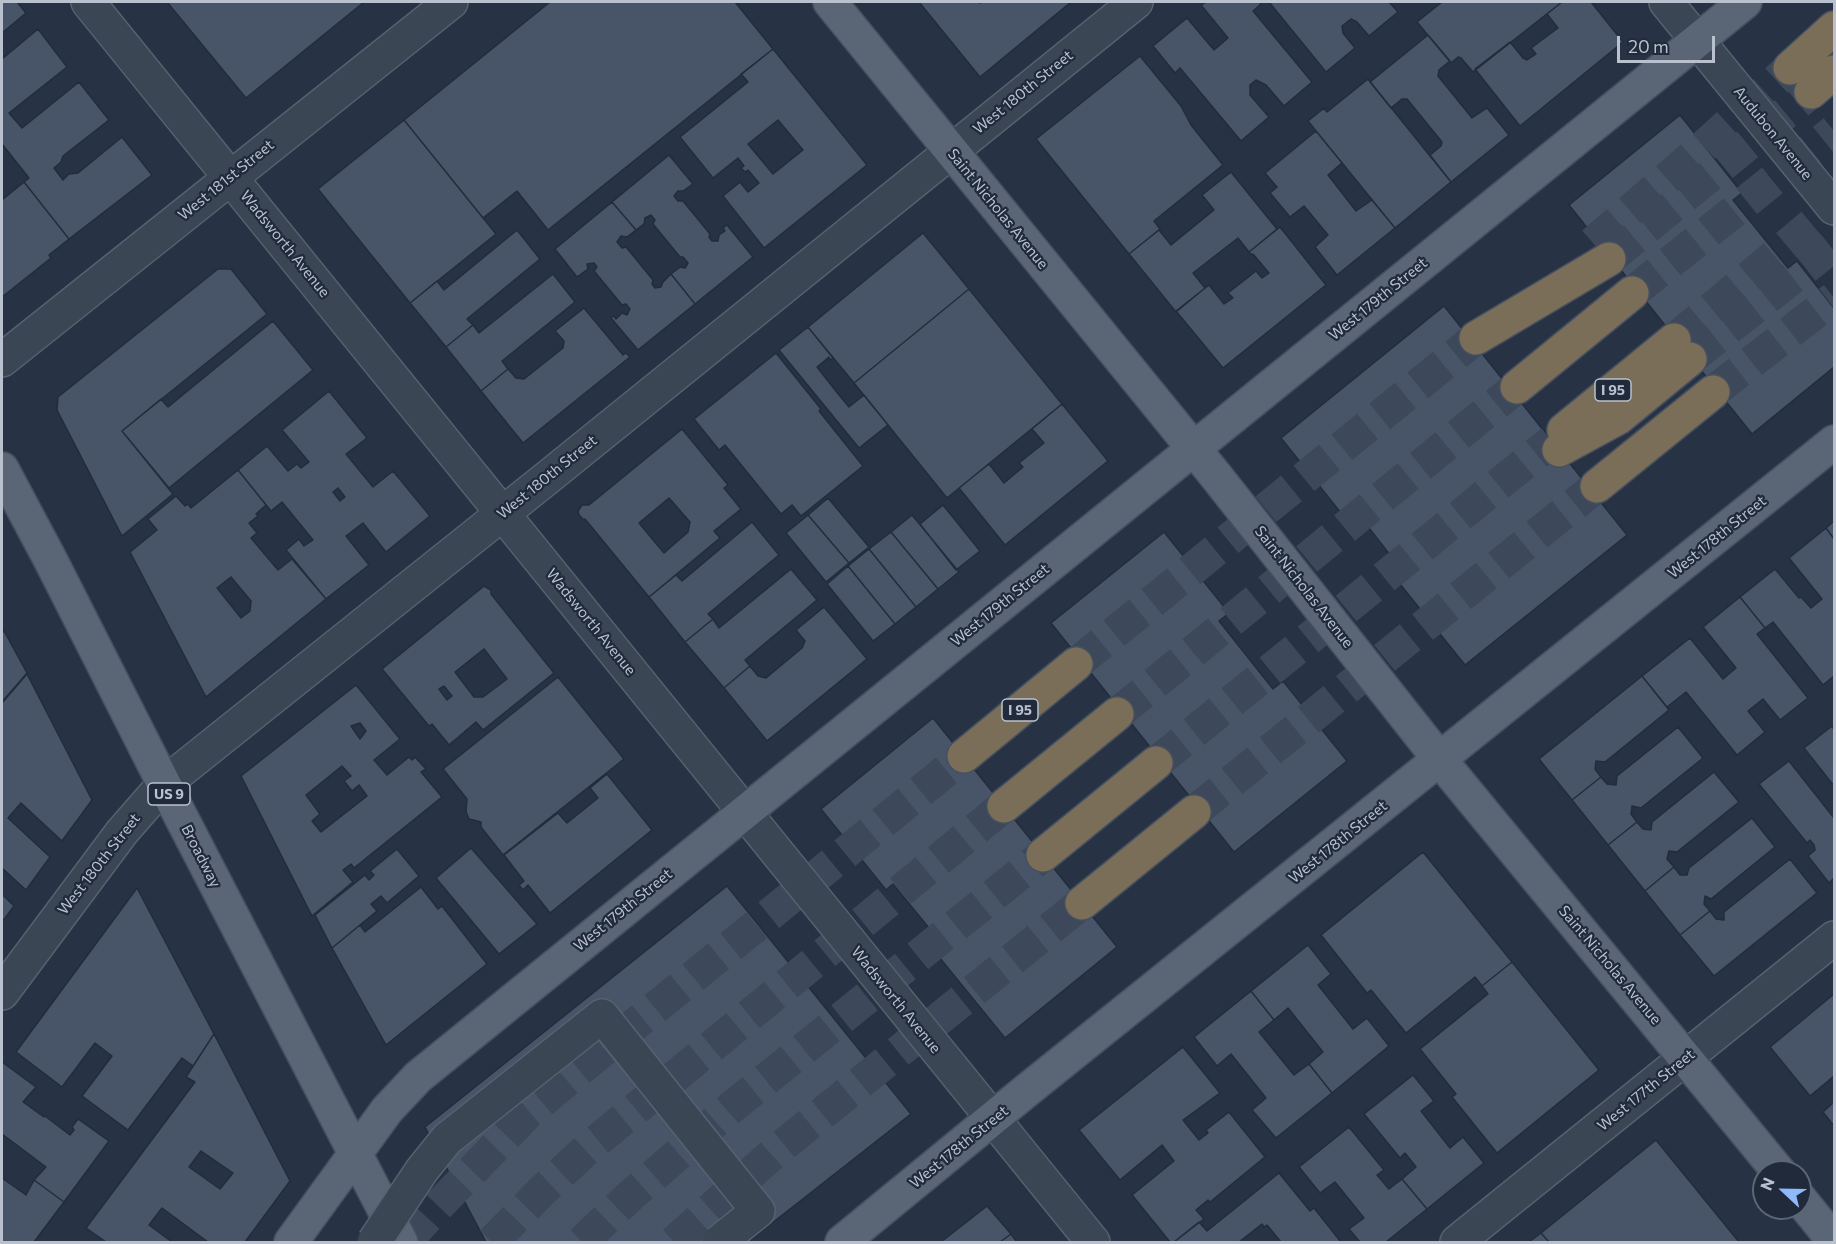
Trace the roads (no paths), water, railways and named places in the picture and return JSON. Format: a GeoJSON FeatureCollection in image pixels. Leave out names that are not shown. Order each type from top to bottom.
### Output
{"type":"FeatureCollection","features":[{"type":"Feature","properties":{"kind":"highway"},"geometry":{"type":"LineString","coordinates":[[1812,77],[1834,28]]}},
{"type":"Feature","properties":{"kind":"highway"},"geometry":{"type":"LineString","coordinates":[[1476,338],[1601,251]]}},
{"type":"Feature","properties":{"kind":"highway"},"geometry":{"type":"LineString","coordinates":[[1517,387],[1632,293]]}},
{"type":"Feature","properties":{"kind":"highway"},"geometry":{"type":"LineString","coordinates":[[1555,445],[1618,418],[1682,350]]}},
{"type":"Feature","properties":{"kind":"highway"},"geometry":{"type":"LineString","coordinates":[[1597,486],[1713,392]]}},
{"type":"Feature","properties":{"kind":"highway","name":"I 95"},"geometry":{"type":"LineString","coordinates":[[964,756],[1076,664]]}},
{"type":"Feature","properties":{"kind":"highway"},"geometry":{"type":"LineString","coordinates":[[1004,806],[1117,714]]}},
{"type":"Feature","properties":{"kind":"highway"},"geometry":{"type":"LineString","coordinates":[[1043,855],[1156,764]]}},
{"type":"Feature","properties":{"kind":"highway"},"geometry":{"type":"LineString","coordinates":[[1082,903],[1194,812]]}},
{"type":"Feature","properties":{"kind":"main road","name":"Saint Nicholas Avenue"},"geometry":{"type":"LineString","coordinates":[[830,2],[1193,449],[1440,760],[1769,1160]]}},
{"type":"Feature","properties":{"kind":"main road","name":"West 179th Street"},"geometry":{"type":"LineString","coordinates":[[291,1242],[387,1110],[418,1077],[1746,2]]}},
{"type":"Feature","properties":{"kind":"main road","name":"West 178th Street"},"geometry":{"type":"LineString","coordinates":[[842,1242],[1834,442]]}},
{"type":"Feature","properties":{"kind":"main road","name":"Broadway"},"geometry":{"type":"LineString","coordinates":[[2,469],[401,1242]]}},
{"type":"Feature","properties":{"kind":"main road"},"geometry":{"type":"LineString","coordinates":[[1812,1213],[1834,1241]]}},
{"type":"Feature","properties":{"kind":"street","name":"Wadsworth Avenue"},"geometry":{"type":"LineString","coordinates":[[88,2],[1093,1242]]}},
{"type":"Feature","properties":{"kind":"street","name":"West 181st Street"},"geometry":{"type":"LineString","coordinates":[[2,360],[451,2]]}},
{"type":"Feature","properties":{"kind":"street","name":"West 180th Street"},"geometry":{"type":"LineString","coordinates":[[2,993],[122,832],[164,784],[1136,2]]}},
{"type":"Feature","properties":{"kind":"street","name":"Audubon Avenue"},"geometry":{"type":"LineString","coordinates":[[1666,2],[1834,208]]}},
{"type":"Feature","properties":{"kind":"street","name":"West 177th Street"},"geometry":{"type":"LineString","coordinates":[[1457,1242],[1834,938]]}},
{"type":"Feature","properties":{"kind":"street"},"geometry":{"type":"LineString","coordinates":[[374,1242],[422,1170],[447,1139],[602,1016],[758,1211],[719,1242]]}},
{"type":"Feature","properties":{"kind":"tunnel"},"geometry":{"type":"LineString","coordinates":[[1593,243],[1790,68]]}},
{"type":"Feature","properties":{"kind":"tunnel"},"geometry":{"type":"LineString","coordinates":[[1609,259],[1811,92]]}},
{"type":"Feature","properties":{"kind":"tunnel"},"geometry":{"type":"LineString","coordinates":[[1632,293],[1834,131]]}},
{"type":"Feature","properties":{"kind":"tunnel"},"geometry":{"type":"LineString","coordinates":[[1674,340],[1834,206]]}},
{"type":"Feature","properties":{"kind":"tunnel"},"geometry":{"type":"LineString","coordinates":[[1690,359],[1834,245]]}},
{"type":"Feature","properties":{"kind":"tunnel"},"geometry":{"type":"LineString","coordinates":[[1713,392],[1834,298]]}},
{"type":"Feature","properties":{"kind":"tunnel"},"geometry":{"type":"LineString","coordinates":[[1076,664],[1476,338]]}},
{"type":"Feature","properties":{"kind":"tunnel"},"geometry":{"type":"LineString","coordinates":[[1117,714],[1517,387]]}},
{"type":"Feature","properties":{"kind":"tunnel"},"geometry":{"type":"LineString","coordinates":[[1156,763],[1552,441]]}},
{"type":"Feature","properties":{"kind":"tunnel"},"geometry":{"type":"LineString","coordinates":[[1194,812],[1597,486]]}},
{"type":"Feature","properties":{"kind":"tunnel"},"geometry":{"type":"LineString","coordinates":[[405,1242],[527,1114],[964,756]]}},
{"type":"Feature","properties":{"kind":"tunnel"},"geometry":{"type":"LineString","coordinates":[[492,1242],[587,1149],[1004,806]]}},
{"type":"Feature","properties":{"kind":"tunnel"},"geometry":{"type":"LineString","coordinates":[[582,1242],[628,1198],[732,1107],[1043,855]]}},
{"type":"Feature","properties":{"kind":"tunnel"},"geometry":{"type":"LineString","coordinates":[[674,1242],[776,1151],[1082,903]]}}]}
